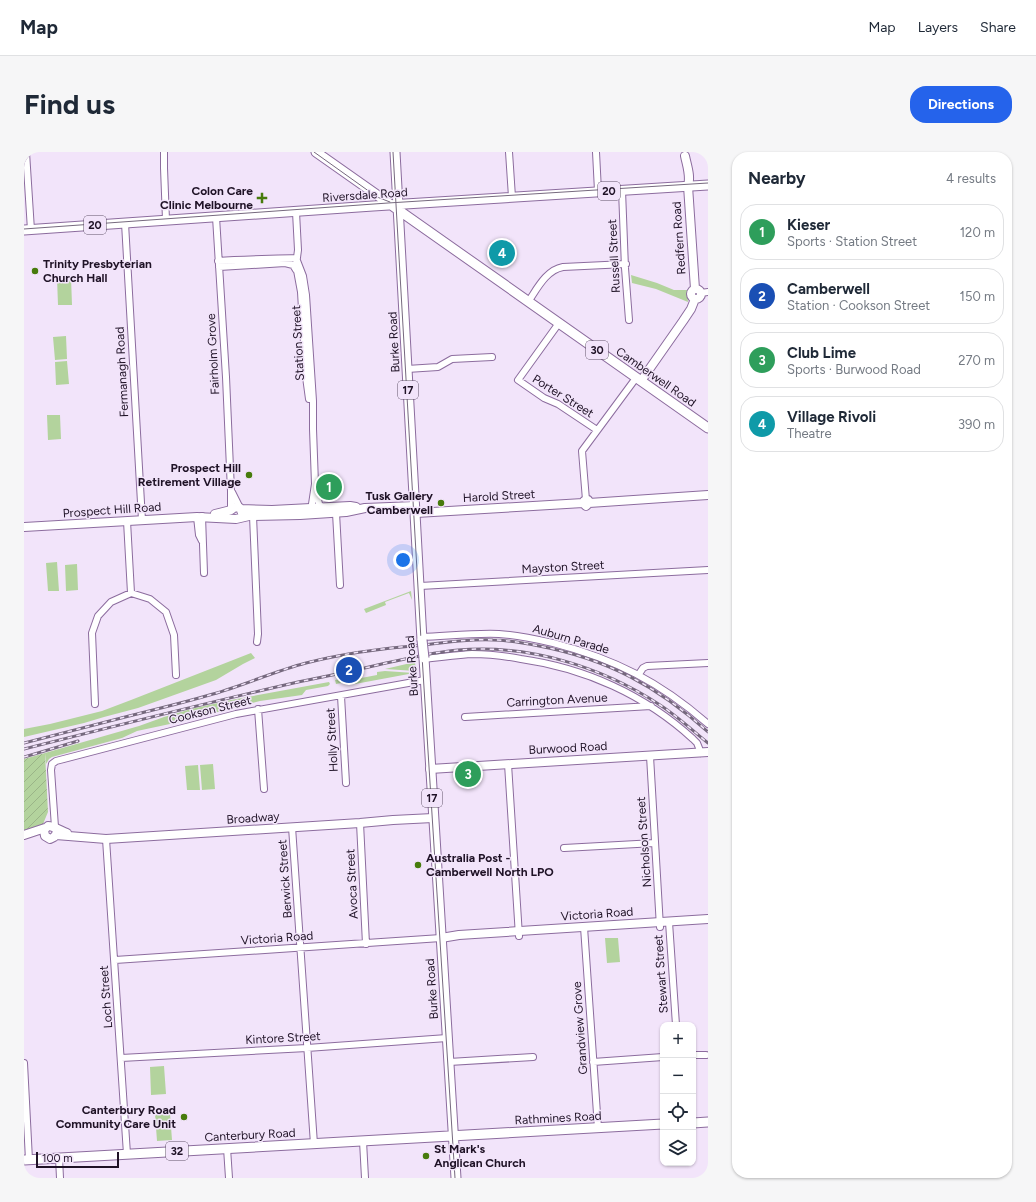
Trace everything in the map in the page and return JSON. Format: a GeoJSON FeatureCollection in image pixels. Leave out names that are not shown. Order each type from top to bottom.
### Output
{"type":"FeatureCollection","features":[{"type":"Feature","properties":{"kind":"main road","name":"Camberwell Road"},"geometry":{"type":"LineString","coordinates":[[316,152],[395,206],[528,302],[708,428]]}},
{"type":"Feature","properties":{"kind":"main road","name":"Burke Road"},"geometry":{"type":"LineString","coordinates":[[395,152],[395,206],[407,369],[422,638],[456,1178]]}},
{"type":"Feature","properties":{"kind":"main road","name":"Riversdale Road"},"geometry":{"type":"LineString","coordinates":[[27,230],[708,184]]}},
{"type":"Feature","properties":{"kind":"main road"},"geometry":{"type":"LineString","coordinates":[[696,1122],[708,1122]]}},
{"type":"Feature","properties":{"kind":"main road","name":"Rathmines Road"},"geometry":{"type":"LineString","coordinates":[[454,1136],[660,1124]]}},
{"type":"Feature","properties":{"kind":"main road","name":"Canterbury Road"},"geometry":{"type":"LineString","coordinates":[[27,1160],[454,1136]]}},
{"type":"Feature","properties":{"kind":"street"},"geometry":{"type":"LineString","coordinates":[[26,152],[27,230]]}},
{"type":"Feature","properties":{"kind":"street"},"geometry":{"type":"LineString","coordinates":[[164,152],[166,220]]}},
{"type":"Feature","properties":{"kind":"street"},"geometry":{"type":"LineString","coordinates":[[509,152],[512,197]]}},
{"type":"Feature","properties":{"kind":"street"},"geometry":{"type":"LineString","coordinates":[[596,152],[598,192]]}},
{"type":"Feature","properties":{"kind":"street","name":"Redfern Road"},"geometry":{"type":"LineString","coordinates":[[638,379],[688,313],[700,293],[688,186],[689,174],[685,154]]}},
{"type":"Feature","properties":{"kind":"street","name":"Russell Street"},"geometry":{"type":"LineString","coordinates":[[622,190],[629,320]]}},
{"type":"Feature","properties":{"kind":"street","name":"Station Street"},"geometry":{"type":"LineString","coordinates":[[296,212],[298,250],[296,270],[301,278]]}},
{"type":"Feature","properties":{"kind":"street","name":"Fairholm Grove"},"geometry":{"type":"LineString","coordinates":[[216,217],[233,514]]}},
{"type":"Feature","properties":{"kind":"street","name":"Fermanagh Road"},"geometry":{"type":"LineString","coordinates":[[125,223],[142,520]]}},
{"type":"Feature","properties":{"kind":"street"},"geometry":{"type":"LineString","coordinates":[[219,264],[262,262],[296,258]]}},
{"type":"Feature","properties":{"kind":"street","name":"Station Street"},"geometry":{"type":"LineString","coordinates":[[296,258],[301,278],[304,304],[313,429],[315,484],[319,504],[324,510]]}},
{"type":"Feature","properties":{"kind":"street"},"geometry":{"type":"LineString","coordinates":[[262,262],[288,263],[294,266],[296,270]]}},
{"type":"Feature","properties":{"kind":"street"},"geometry":{"type":"LineString","coordinates":[[528,302],[547,275],[556,269],[563,267],[626,264]]}},
{"type":"Feature","properties":{"kind":"street","name":"Porter Street"},"geometry":{"type":"LineString","coordinates":[[559,323],[518,380],[544,398],[558,404],[597,430]]}},
{"type":"Feature","properties":{"kind":"street"},"geometry":{"type":"LineString","coordinates":[[407,369],[438,367],[452,360],[492,357]]}},
{"type":"Feature","properties":{"kind":"street"},"geometry":{"type":"LineString","coordinates":[[586,502],[582,452],[597,430],[638,379]]}},
{"type":"Feature","properties":{"kind":"street","name":"Station Street"},"geometry":{"type":"LineString","coordinates":[[313,508],[315,484]]}},
{"type":"Feature","properties":{"kind":"street","name":"Fairholm Grove"},"geometry":{"type":"LineString","coordinates":[[231,491],[240,508]]}},
{"type":"Feature","properties":{"kind":"street","name":"Harold Street"},"geometry":{"type":"LineString","coordinates":[[415,509],[708,495]]}},
{"type":"Feature","properties":{"kind":"street"},"geometry":{"type":"LineString","coordinates":[[303,509],[309,506],[313,499]]}},
{"type":"Feature","properties":{"kind":"street"},"geometry":{"type":"LineString","coordinates":[[233,514],[242,514],[240,508]]}},
{"type":"Feature","properties":{"kind":"street","name":"Prospect Hill Road"},"geometry":{"type":"LineString","coordinates":[[240,508],[251,513]]}},
{"type":"Feature","properties":{"kind":"street"},"geometry":{"type":"LineString","coordinates":[[313,508],[318,512],[324,510]]}},
{"type":"Feature","properties":{"kind":"street","name":"Prospect Hill Road"},"geometry":{"type":"LineString","coordinates":[[294,512],[313,508]]}},
{"type":"Feature","properties":{"kind":"street","name":"Prospect Hill Road"},"geometry":{"type":"LineString","coordinates":[[24,527],[251,513],[281,513],[324,510],[346,512],[365,508],[415,509]]}},
{"type":"Feature","properties":{"kind":"street"},"geometry":{"type":"LineString","coordinates":[[335,510],[340,585]]}},
{"type":"Feature","properties":{"kind":"street"},"geometry":{"type":"LineString","coordinates":[[251,513],[258,634],[257,642]]}},
{"type":"Feature","properties":{"kind":"street"},"geometry":{"type":"LineString","coordinates":[[200,517],[203,534],[203,573]]}},
{"type":"Feature","properties":{"kind":"street"},"geometry":{"type":"LineString","coordinates":[[127,521],[131,593]]}},
{"type":"Feature","properties":{"kind":"street","name":"Mayston Street"},"geometry":{"type":"LineString","coordinates":[[420,586],[708,570]]}},
{"type":"Feature","properties":{"kind":"street"},"geometry":{"type":"LineString","coordinates":[[95,704],[92,633],[98,616],[102,611],[111,602],[131,593],[150,599],[166,612],[174,635],[176,675]]}},
{"type":"Feature","properties":{"kind":"street","name":"Auburn Parade"},"geometry":{"type":"LineString","coordinates":[[422,638],[491,634],[523,637],[561,645],[587,653],[639,674],[683,703],[708,724]]}},
{"type":"Feature","properties":{"kind":"street"},"geometry":{"type":"LineString","coordinates":[[424,659],[473,654],[506,656],[534,660],[577,671],[616,686],[651,706],[693,739],[704,752]]}},
{"type":"Feature","properties":{"kind":"street"},"geometry":{"type":"LineString","coordinates":[[639,674],[643,668],[647,666],[708,663]]}},
{"type":"Feature","properties":{"kind":"street","name":"Cookson Street"},"geometry":{"type":"LineString","coordinates":[[50,830],[53,814],[51,770],[52,764],[56,760],[258,709],[341,696],[425,680]]}},
{"type":"Feature","properties":{"kind":"street","name":"Holly Street"},"geometry":{"type":"LineString","coordinates":[[341,696],[346,783]]}},
{"type":"Feature","properties":{"kind":"street","name":"Carrington Avenue"},"geometry":{"type":"LineString","coordinates":[[465,717],[651,706]]}},
{"type":"Feature","properties":{"kind":"street"},"geometry":{"type":"LineString","coordinates":[[258,709],[264,789]]}},
{"type":"Feature","properties":{"kind":"street","name":"Burwood Road"},"geometry":{"type":"LineString","coordinates":[[430,769],[704,752]]}},
{"type":"Feature","properties":{"kind":"street","name":"Nicholson Street"},"geometry":{"type":"LineString","coordinates":[[650,756],[655,843],[664,925]]}},
{"type":"Feature","properties":{"kind":"street"},"geometry":{"type":"LineString","coordinates":[[508,764],[519,934]]}},
{"type":"Feature","properties":{"kind":"street","name":"Broadway"},"geometry":{"type":"LineString","coordinates":[[24,835],[50,830],[74,836],[106,839],[433,818]]}},
{"type":"Feature","properties":{"kind":"street","name":"Avoca Street"},"geometry":{"type":"LineString","coordinates":[[360,823],[366,944]]}},
{"type":"Feature","properties":{"kind":"street","name":"Berwick Street"},"geometry":{"type":"LineString","coordinates":[[292,828],[314,1144]]}},
{"type":"Feature","properties":{"kind":"street","name":"Loch Street"},"geometry":{"type":"LineString","coordinates":[[106,839],[127,1154]]}},
{"type":"Feature","properties":{"kind":"street"},"geometry":{"type":"LineString","coordinates":[[564,848],[655,843]]}},
{"type":"Feature","properties":{"kind":"street","name":"Victoria Road"},"geometry":{"type":"LineString","coordinates":[[664,925],[708,919]]}},
{"type":"Feature","properties":{"kind":"street","name":"Victoria Road"},"geometry":{"type":"LineString","coordinates":[[115,960],[441,938],[459,941],[519,934],[664,925],[708,924]]}},
{"type":"Feature","properties":{"kind":"street","name":"Stewart Street"},"geometry":{"type":"LineString","coordinates":[[664,925],[676,1022]]}},
{"type":"Feature","properties":{"kind":"street","name":"Grandview Grove"},"geometry":{"type":"LineString","coordinates":[[584,930],[598,1128]]}},
{"type":"Feature","properties":{"kind":"street","name":"Kintore Street"},"geometry":{"type":"LineString","coordinates":[[121,1058],[307,1048],[447,1038]]}},
{"type":"Feature","properties":{"kind":"street"},"geometry":{"type":"LineString","coordinates":[[696,1055],[706,1055]]}},
{"type":"Feature","properties":{"kind":"street"},"geometry":{"type":"LineString","coordinates":[[449,1062],[533,1057]]}},
{"type":"Feature","properties":{"kind":"street"},"geometry":{"type":"LineString","coordinates":[[593,1062],[660,1057]]}},
{"type":"Feature","properties":{"kind":"street"},"geometry":{"type":"LineString","coordinates":[[24,1063],[27,1160]]}},
{"type":"Feature","properties":{"kind":"street"},"geometry":{"type":"LineString","coordinates":[[363,1141],[365,1178]]}},
{"type":"Feature","properties":{"kind":"street"},"geometry":{"type":"LineString","coordinates":[[227,1148],[229,1178]]}},
{"type":"Feature","properties":{"kind":"street"},"geometry":{"type":"LineString","coordinates":[[59,1158],[60,1178]]}},
{"type":"Feature","properties":{"kind":"green space"},"geometry":{"type":"Polygon","coordinates":[[[631,275],[674,290],[687,290],[688,302],[656,289],[632,283],[631,275]]]}},
{"type":"Feature","properties":{"kind":"green space"},"geometry":{"type":"Polygon","coordinates":[[[71,277],[72,305],[58,305],[57,278],[71,277]]]}},
{"type":"Feature","properties":{"kind":"green space"},"geometry":{"type":"Polygon","coordinates":[[[66,336],[67,359],[55,360],[53,337],[66,336]]]}},
{"type":"Feature","properties":{"kind":"green space"},"geometry":{"type":"Polygon","coordinates":[[[67,361],[69,384],[56,385],[55,362],[67,361]]]}},
{"type":"Feature","properties":{"kind":"green space"},"geometry":{"type":"Polygon","coordinates":[[[47,415],[60,415],[61,439],[48,440],[47,415]]]}},
{"type":"Feature","properties":{"kind":"green space"},"geometry":{"type":"Polygon","coordinates":[[[57,562],[59,591],[48,591],[46,563],[57,562]]]}},
{"type":"Feature","properties":{"kind":"green space"},"geometry":{"type":"Polygon","coordinates":[[[77,564],[78,590],[66,591],[65,565],[77,564]]]}},
{"type":"Feature","properties":{"kind":"green space"},"geometry":{"type":"Polygon","coordinates":[[[411,591],[412,600],[409,593],[385,602],[386,605],[366,613],[364,609],[411,591]]]}},
{"type":"Feature","properties":{"kind":"green space"},"geometry":{"type":"Polygon","coordinates":[[[251,653],[255,658],[216,680],[138,708],[84,723],[24,737],[24,729],[102,711],[251,653]]]}},
{"type":"Feature","properties":{"kind":"green space"},"geometry":{"type":"Polygon","coordinates":[[[415,662],[416,671],[385,669],[415,662]]]}},
{"type":"Feature","properties":{"kind":"green space"},"geometry":{"type":"Polygon","coordinates":[[[385,671],[414,673],[355,684],[352,681],[336,684],[335,680],[355,676],[356,679],[377,675],[377,672],[385,671]]]}},
{"type":"Feature","properties":{"kind":"green space"},"geometry":{"type":"Polygon","coordinates":[[[329,682],[330,684],[328,686],[306,690],[302,695],[260,701],[214,713],[200,715],[184,721],[137,731],[122,738],[52,757],[46,764],[45,753],[139,726],[191,709],[329,682]]]}},
{"type":"Feature","properties":{"kind":"green space"},"geometry":{"type":"Polygon","coordinates":[[[45,753],[48,812],[43,824],[34,829],[24,831],[24,759],[45,753]]]}},
{"type":"Feature","properties":{"kind":"green space"},"geometry":{"type":"Polygon","coordinates":[[[213,764],[215,789],[202,790],[200,765],[213,764]]]}},
{"type":"Feature","properties":{"kind":"green space"},"geometry":{"type":"Polygon","coordinates":[[[198,765],[200,790],[187,790],[185,766],[198,765]]]}},
{"type":"Feature","properties":{"kind":"green space"},"geometry":{"type":"Polygon","coordinates":[[[605,938],[618,938],[620,962],[607,963],[605,938]]]}},
{"type":"Feature","properties":{"kind":"green space"},"geometry":{"type":"Polygon","coordinates":[[[164,1066],[166,1094],[151,1095],[150,1067],[164,1066]]]}},
{"type":"Feature","properties":{"kind":"green space"},"geometry":{"type":"Polygon","coordinates":[[[170,1113],[172,1140],[157,1141],[155,1114],[170,1113]]]}},
{"type":"Feature","properties":{"kind":"tram line"},"geometry":{"type":"LineString","coordinates":[[314,152],[377,197],[390,202]]}},
{"type":"Feature","properties":{"kind":"tram line"},"geometry":{"type":"LineString","coordinates":[[393,152],[421,640],[455,1178]]}},
{"type":"Feature","properties":{"kind":"tram line"},"geometry":{"type":"LineString","coordinates":[[24,229],[388,203],[708,183]]}},
{"type":"Feature","properties":{"kind":"railway"},"geometry":{"type":"LineString","coordinates":[[24,743],[203,697],[294,666],[321,659],[379,649],[476,640],[522,643],[587,658],[609,667],[650,688],[670,701],[708,732]]}},
{"type":"Feature","properties":{"kind":"railway"},"geometry":{"type":"LineString","coordinates":[[24,749],[298,682],[431,654],[458,650],[484,649],[537,654],[589,669],[613,679],[660,705],[708,743]]}},
{"type":"Feature","properties":{"kind":"railway"},"geometry":{"type":"LineString","coordinates":[[24,757],[78,741]]}},
{"type":"Feature","properties":{"kind":"place","name":"Colon Care Clinic Melbourne"},"geometry":{"type":"Point","coordinates":[262,198]}},
{"type":"Feature","properties":{"kind":"place","name":"Village Rivoli"},"geometry":{"type":"Point","coordinates":[502,253]}},
{"type":"Feature","properties":{"kind":"place","name":"Trinity Presbyterian Church Hall"},"geometry":{"type":"Point","coordinates":[35,271]}},
{"type":"Feature","properties":{"kind":"place","name":"Prospect Hill Retirement Village"},"geometry":{"type":"Point","coordinates":[249,475]}},
{"type":"Feature","properties":{"kind":"place","name":"Kieser"},"geometry":{"type":"Point","coordinates":[329,487]}},
{"type":"Feature","properties":{"kind":"place","name":"Tusk Gallery Camberwell"},"geometry":{"type":"Point","coordinates":[441,503]}},
{"type":"Feature","properties":{"kind":"place","name":"Camberwell"},"geometry":{"type":"Point","coordinates":[349,670]}},
{"type":"Feature","properties":{"kind":"place","name":"Club Lime"},"geometry":{"type":"Point","coordinates":[468,774]}},
{"type":"Feature","properties":{"kind":"place","name":"Australia Post - Camberwell North LPO"},"geometry":{"type":"Point","coordinates":[418,865]}},
{"type":"Feature","properties":{"kind":"place","name":"Canterbury Road Community Care Unit"},"geometry":{"type":"Point","coordinates":[184,1117]}},
{"type":"Feature","properties":{"kind":"place","name":"St Mark's Anglican Church"},"geometry":{"type":"Point","coordinates":[426,1156]}}]}
